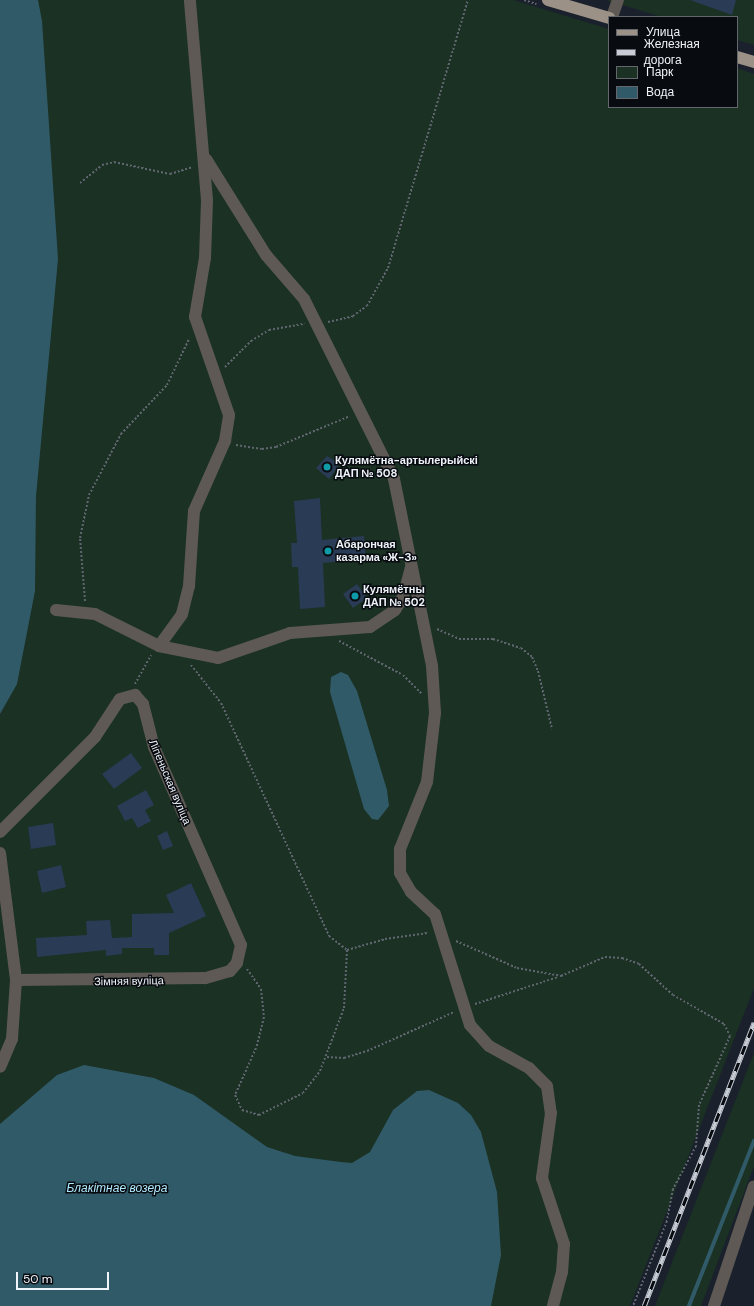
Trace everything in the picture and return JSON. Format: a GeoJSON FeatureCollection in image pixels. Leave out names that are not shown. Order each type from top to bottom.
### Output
{"type":"FeatureCollection","features":[{"type":"Feature","properties":{"kind":"main road"},"geometry":{"type":"LineString","coordinates":[[548,0],[608,17]]}},
{"type":"Feature","properties":{"kind":"main road"},"geometry":{"type":"LineString","coordinates":[[738,57],[754,62]]}},
{"type":"Feature","properties":{"kind":"street"},"geometry":{"type":"LineString","coordinates":[[159,646],[182,614],[189,586],[194,511],[225,441],[229,415],[217,376],[198,329],[195,304],[206,242],[206,159],[190,0]]}},
{"type":"Feature","properties":{"kind":"street"},"geometry":{"type":"LineString","coordinates":[[611,16],[618,0]]}},
{"type":"Feature","properties":{"kind":"street"},"geometry":{"type":"LineString","coordinates":[[206,159],[266,255],[300,294],[362,410],[394,479],[432,666],[435,713],[427,782],[398,862],[404,883],[435,914],[464,1008],[479,1037],[540,1075],[551,1099],[542,1178],[561,1230],[564,1258],[553,1306]]}},
{"type":"Feature","properties":{"kind":"street"},"geometry":{"type":"LineString","coordinates":[[56,610],[87,612],[159,646],[179,653],[218,658],[271,637],[370,627],[395,610],[403,597],[412,562]]}},
{"type":"Feature","properties":{"kind":"street"},"geometry":{"type":"LineString","coordinates":[[0,832],[95,738],[120,699],[132,695]]}},
{"type":"Feature","properties":{"kind":"street","name":"Ліпеньская вуліца"},"geometry":{"type":"LineString","coordinates":[[132,695],[142,704],[154,747],[235,925],[241,945],[237,963]]}},
{"type":"Feature","properties":{"kind":"street"},"geometry":{"type":"LineString","coordinates":[[0,853],[16,980],[15,1020],[0,1067]]}},
{"type":"Feature","properties":{"kind":"street","name":"Зімняя вуліца"},"geometry":{"type":"LineString","coordinates":[[16,980],[205,978],[230,971],[237,963]]}},
{"type":"Feature","properties":{"kind":"street"},"geometry":{"type":"LineString","coordinates":[[714,1306],[754,1186]]}},
{"type":"Feature","properties":{"kind":"path"},"geometry":{"type":"LineString","coordinates":[[217,376],[251,341],[269,330],[353,316],[367,306],[378,290],[405,218],[440,85],[468,0]]}},
{"type":"Feature","properties":{"kind":"path"},"geometry":{"type":"LineString","coordinates":[[80,183],[102,165],[114,162],[170,174],[206,159]]}},
{"type":"Feature","properties":{"kind":"path"},"geometry":{"type":"LineString","coordinates":[[87,612],[80,538],[89,495],[121,434],[167,385],[184,347],[198,329]]}},
{"type":"Feature","properties":{"kind":"path"},"geometry":{"type":"LineString","coordinates":[[225,441],[248,448],[276,446],[362,410]]}},
{"type":"Feature","properties":{"kind":"path"},"geometry":{"type":"LineString","coordinates":[[433,627],[459,639],[493,639],[521,648],[532,657],[538,672],[552,729]]}},
{"type":"Feature","properties":{"kind":"path"},"geometry":{"type":"LineString","coordinates":[[334,631],[347,648],[403,675],[435,713]]}},
{"type":"Feature","properties":{"kind":"path"},"geometry":{"type":"LineString","coordinates":[[132,695],[143,665],[159,646]]}},
{"type":"Feature","properties":{"kind":"path"},"geometry":{"type":"LineString","coordinates":[[179,653],[221,703],[329,936],[346,950],[348,994],[327,1057],[303,1093],[259,1115],[242,1110],[235,1095],[261,1030],[264,1002],[256,978],[237,963]]}},
{"type":"Feature","properties":{"kind":"path"},"geometry":{"type":"LineString","coordinates":[[346,950],[385,939],[441,932],[464,946],[517,968],[561,976]]}},
{"type":"Feature","properties":{"kind":"path"},"geometry":{"type":"LineString","coordinates":[[327,1057],[344,1058],[367,1051],[464,1008],[561,976],[605,957],[622,958],[639,964],[673,995],[724,1024],[730,1036],[699,1105],[696,1146],[673,1189],[668,1221],[633,1306]]}},
{"type":"Feature","properties":{"kind":"green space"},"geometry":{"type":"Polygon","coordinates":[[[0,0],[513,0],[608,29],[608,108],[738,108],[738,68],[754,74],[754,988],[630,1306],[0,1306],[0,0]]]}},
{"type":"Feature","properties":{"kind":"green space"},"geometry":{"type":"Polygon","coordinates":[[[606,0],[754,0],[754,45],[738,40],[738,16],[659,16],[606,0]]]}},
{"type":"Feature","properties":{"kind":"green space"},"geometry":{"type":"Polygon","coordinates":[[[754,1053],[754,1166],[701,1306],[655,1306],[754,1053]]]}},
{"type":"Feature","properties":{"kind":"water"},"geometry":{"type":"Polygon","coordinates":[[[0,0],[38,0],[42,21],[58,259],[36,496],[35,591],[17,684],[0,714],[0,0]]]}},
{"type":"Feature","properties":{"kind":"water"},"geometry":{"type":"Polygon","coordinates":[[[341,672],[348,675],[357,691],[387,790],[389,806],[378,820],[372,819],[364,809],[330,692],[331,677],[341,672]]]}},
{"type":"Feature","properties":{"kind":"water","name":"Блакітнае возера"},"geometry":{"type":"Polygon","coordinates":[[[84,1065],[154,1078],[194,1095],[267,1147],[295,1156],[341,1162],[352,1163],[370,1152],[393,1110],[417,1091],[429,1090],[458,1103],[471,1115],[481,1132],[497,1192],[501,1255],[491,1306],[0,1306],[0,1124],[57,1075],[84,1065]]]}},
{"type":"Feature","properties":{"kind":"building"},"geometry":{"type":"Polygon","coordinates":[[[690,0],[736,0],[732,15],[690,0]]]}},
{"type":"Feature","properties":{"kind":"building","name":"Кулямётна-артылерыйскі ДАП № 508"},"geometry":{"type":"Polygon","coordinates":[[[327,456],[340,464],[329,479],[316,468],[327,456]]]}},
{"type":"Feature","properties":{"kind":"building","name":"Абарончая казарма «Ж-З»"},"geometry":{"type":"Polygon","coordinates":[[[320,498],[322,540],[364,536],[366,559],[323,563],[325,607],[300,609],[298,567],[292,567],[291,543],[297,543],[294,501],[320,498]]]}},
{"type":"Feature","properties":{"kind":"building","name":"Кулямётны ДАП № 502"},"geometry":{"type":"Polygon","coordinates":[[[357,584],[367,598],[353,608],[343,594],[357,584]]]}},
{"type":"Feature","properties":{"kind":"building"},"geometry":{"type":"Polygon","coordinates":[[[131,753],[142,768],[114,789],[102,774],[131,753]]]}},
{"type":"Feature","properties":{"kind":"building"},"geometry":{"type":"Polygon","coordinates":[[[146,790],[154,805],[145,810],[151,821],[138,828],[132,818],[125,821],[117,806],[146,790]]]}},
{"type":"Feature","properties":{"kind":"building"},"geometry":{"type":"Polygon","coordinates":[[[53,823],[56,845],[31,849],[28,827],[53,823]]]}},
{"type":"Feature","properties":{"kind":"building"},"geometry":{"type":"Polygon","coordinates":[[[167,831],[173,846],[163,850],[157,836],[167,831]]]}},
{"type":"Feature","properties":{"kind":"building"},"geometry":{"type":"Polygon","coordinates":[[[61,865],[66,887],[42,893],[37,871],[61,865]]]}},
{"type":"Feature","properties":{"kind":"building"},"geometry":{"type":"Polygon","coordinates":[[[191,883],[206,916],[169,933],[169,955],[154,955],[154,948],[122,948],[122,954],[106,956],[106,950],[37,957],[36,938],[87,935],[86,921],[110,920],[112,938],[132,937],[132,914],[174,913],[166,895],[191,883]]]}},
{"type":"Feature","properties":{"kind":"waterway"},"geometry":{"type":"LineString","coordinates":[[689,1306],[754,1141]]}},
{"type":"Feature","properties":{"kind":"railway"},"geometry":{"type":"LineString","coordinates":[[644,1306],[754,1023]]}},
{"type":"Feature","properties":{"kind":"place","name":"Кулямётна-артылерыйскі ДАП № 508"},"geometry":{"type":"Point","coordinates":[327,467]}},
{"type":"Feature","properties":{"kind":"place","name":"Абарончая казарма «Ж-З»"},"geometry":{"type":"Point","coordinates":[328,551]}},
{"type":"Feature","properties":{"kind":"place","name":"Кулямётны ДАП № 502"},"geometry":{"type":"Point","coordinates":[355,596]}}]}
